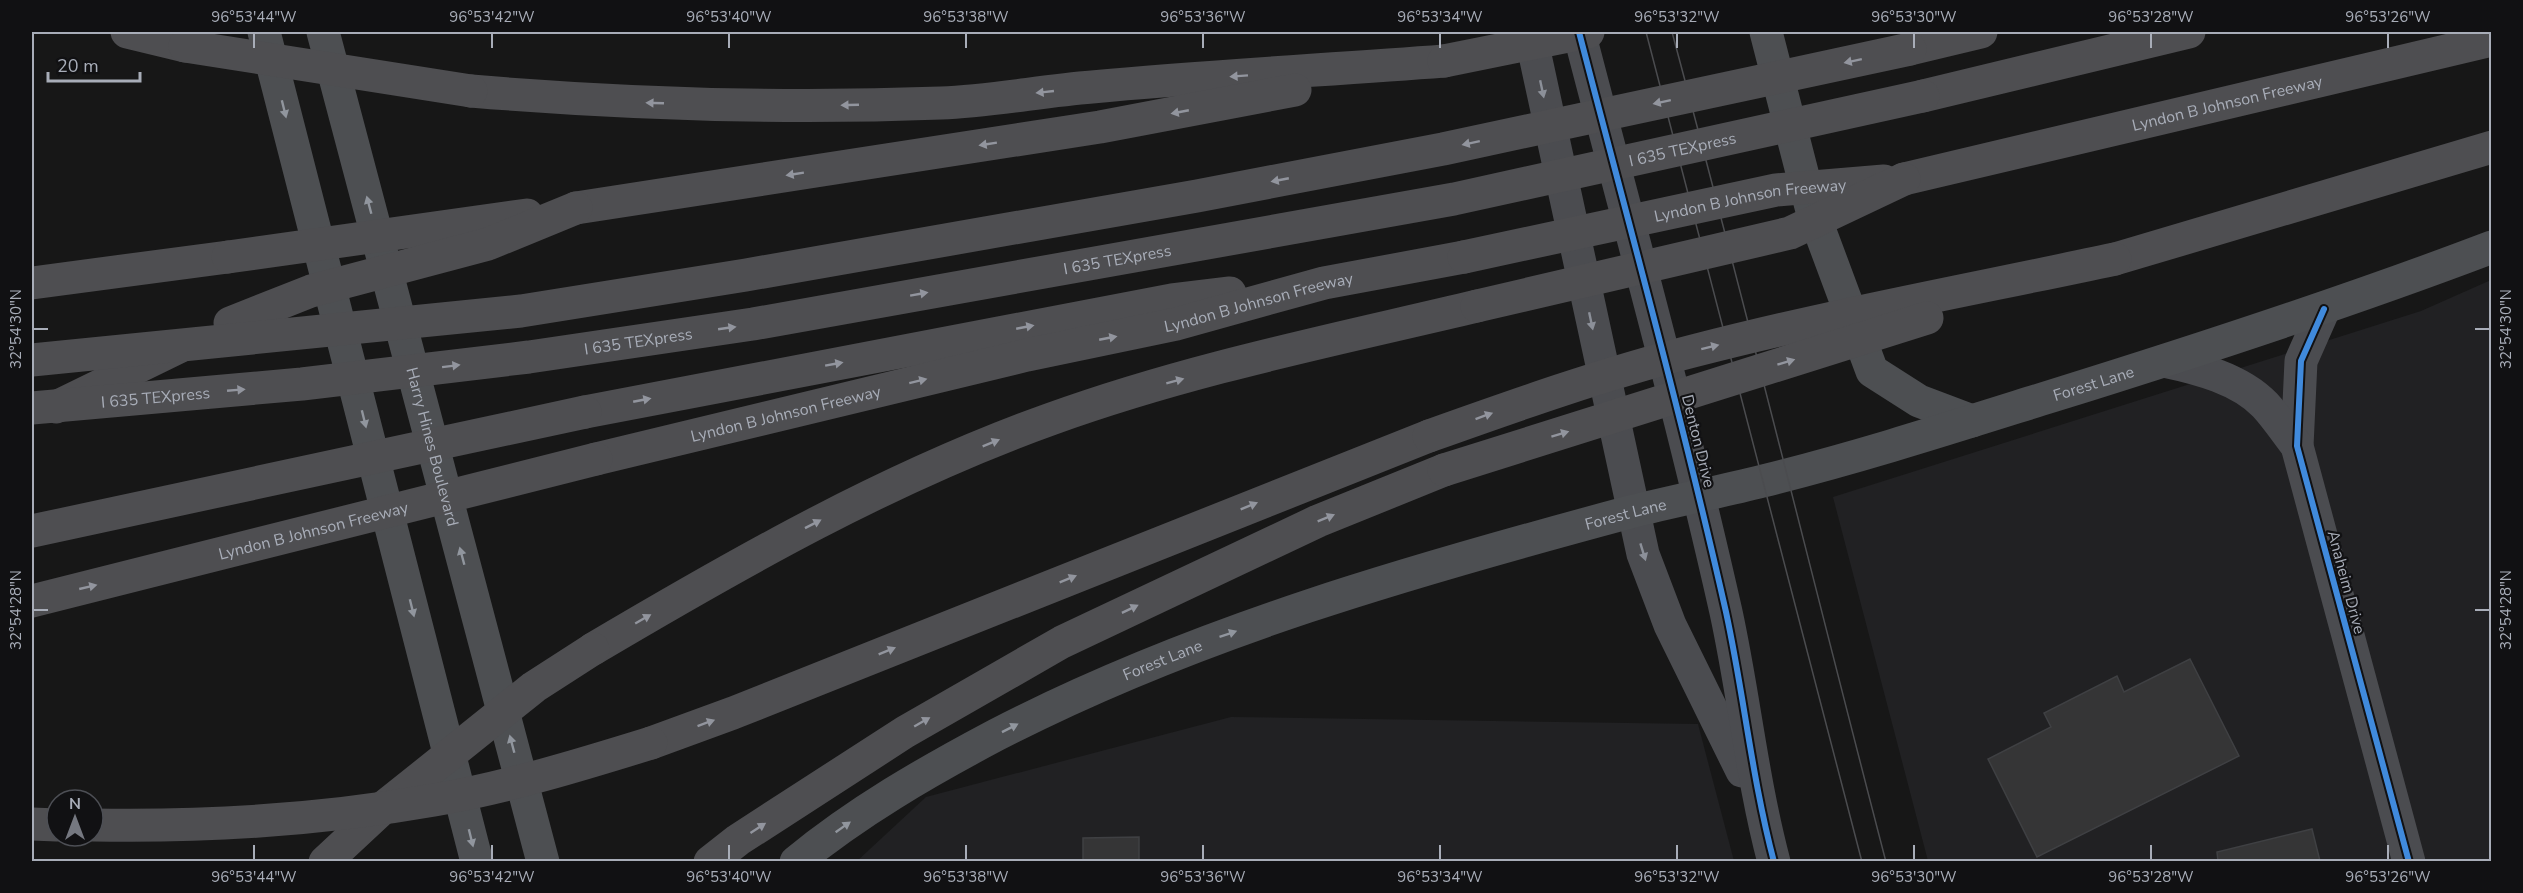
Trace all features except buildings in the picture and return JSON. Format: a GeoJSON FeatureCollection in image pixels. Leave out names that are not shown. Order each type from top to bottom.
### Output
{"type":"FeatureCollection","features":[{"type":"Feature","properties":{"kind":"highway"},"geometry":{"type":"LineString","coordinates":[[128,32],[185,46],[471,91],[581,100],[705,105],[820,106],[944,103],[1091,87],[1444,61]]}},
{"type":"Feature","properties":{"kind":"highway"},"geometry":{"type":"LineString","coordinates":[[32,283],[576,208],[1100,127],[1588,32]]}},
{"type":"Feature","properties":{"kind":"highway"},"geometry":{"type":"LineString","coordinates":[[32,360],[520,311],[746,275],[1197,196],[1443,149],[1981,32]]}},
{"type":"Feature","properties":{"kind":"highway","name":"I 635 TEXpress"},"geometry":{"type":"LineString","coordinates":[[32,408],[302,384],[529,357],[753,324],[1454,199],[1923,96],[2189,32]]}},
{"type":"Feature","properties":{"kind":"highway","name":"Lyndon B Johnson Freeway"},"geometry":{"type":"LineString","coordinates":[[32,601],[596,459],[1027,355],[1176,324],[1324,283],[1464,257],[1776,190],[1904,179],[2492,40]]}},
{"type":"Feature","properties":{"kind":"highway"},"geometry":{"type":"LineString","coordinates":[[710,861],[738,840],[905,732],[1062,642],[1318,521],[1444,470],[2115,259],[2492,147]]}},
{"type":"Feature","properties":{"kind":"highway"},"geometry":{"type":"LineString","coordinates":[[325,861],[384,807],[534,687],[593,648],[742,561],[849,505],[1047,420],[1104,400],[1258,358],[1790,233],[1904,179]]}},
{"type":"Feature","properties":{"kind":"highway"},"geometry":{"type":"LineString","coordinates":[[32,419],[112,378],[230,323],[311,291],[488,244],[576,208]]}},
{"type":"Feature","properties":{"kind":"highway"},"geometry":{"type":"LineString","coordinates":[[105,825],[257,822],[350,813],[436,800],[574,766],[733,713],[1285,492],[1528,401],[1690,352],[1768,333],[2115,259]]}},
{"type":"Feature","properties":{"kind":"highway"},"geometry":{"type":"LineString","coordinates":[[32,531],[585,412],[1172,300],[1324,283]]}},
{"type":"Feature","properties":{"kind":"main road"},"geometry":{"type":"LineString","coordinates":[[264,32],[477,861]]}},
{"type":"Feature","properties":{"kind":"main road","name":"Harry Hines Boulevard"},"geometry":{"type":"LineString","coordinates":[[323,32],[543,861]]}},
{"type":"Feature","properties":{"kind":"main road"},"geometry":{"type":"LineString","coordinates":[[1766,32],[1811,207],[1872,371],[1919,401],[1972,421]]}},
{"type":"Feature","properties":{"kind":"main road","name":"Forest Lane"},"geometry":{"type":"LineString","coordinates":[[796,861],[879,802],[942,763],[1030,718],[1112,680],[1216,638],[1338,597],[1632,512],[1764,481],[1972,421],[2324,309],[2492,247]]}},
{"type":"Feature","properties":{"kind":"street","name":"Denton Drive"},"geometry":{"type":"LineString","coordinates":[[1530,32],[1632,512],[1643,554],[1670,625],[1759,805]]}},
{"type":"Feature","properties":{"kind":"street","name":"Denton Drive"},"geometry":{"type":"LineString","coordinates":[[1580,32],[1699,497],[1726,616],[1759,805],[1774,861]]}},
{"type":"Feature","properties":{"kind":"street","name":"Anaheim Drive"},"geometry":{"type":"LineString","coordinates":[[2324,309],[2301,361],[2297,446],[2409,861]]}},
{"type":"Feature","properties":{"kind":"street","name":"Anaheim Drive"},"geometry":{"type":"LineString","coordinates":[[2164,361],[2208,370],[2264,404],[2297,446]]}},
{"type":"Feature","properties":{"kind":"shaded area"},"geometry":{"type":"Polygon","coordinates":[[[2491,280],[2491,861],[1928,861],[1833,497],[2421,311],[2491,280]]]}},
{"type":"Feature","properties":{"kind":"shaded area"},"geometry":{"type":"Polygon","coordinates":[[[1231,717],[1698,724],[1734,861],[856,862],[926,797],[1231,717]]]}},
{"type":"Feature","properties":{"kind":"tram line"},"geometry":{"type":"LineString","coordinates":[[1646,32],[1862,862]]}},
{"type":"Feature","properties":{"kind":"tram line"},"geometry":{"type":"LineString","coordinates":[[1672,32],[1886,862]]}},
{"type":"Feature","properties":{"kind":"cycle path"},"geometry":{"type":"LineString","coordinates":[[1579,32],[1692,466],[1726,612],[1760,800],[1774,862]]}},
{"type":"Feature","properties":{"kind":"cycle path"},"geometry":{"type":"LineString","coordinates":[[2324,309],[2301,361],[2297,446],[2409,862]]}}]}
